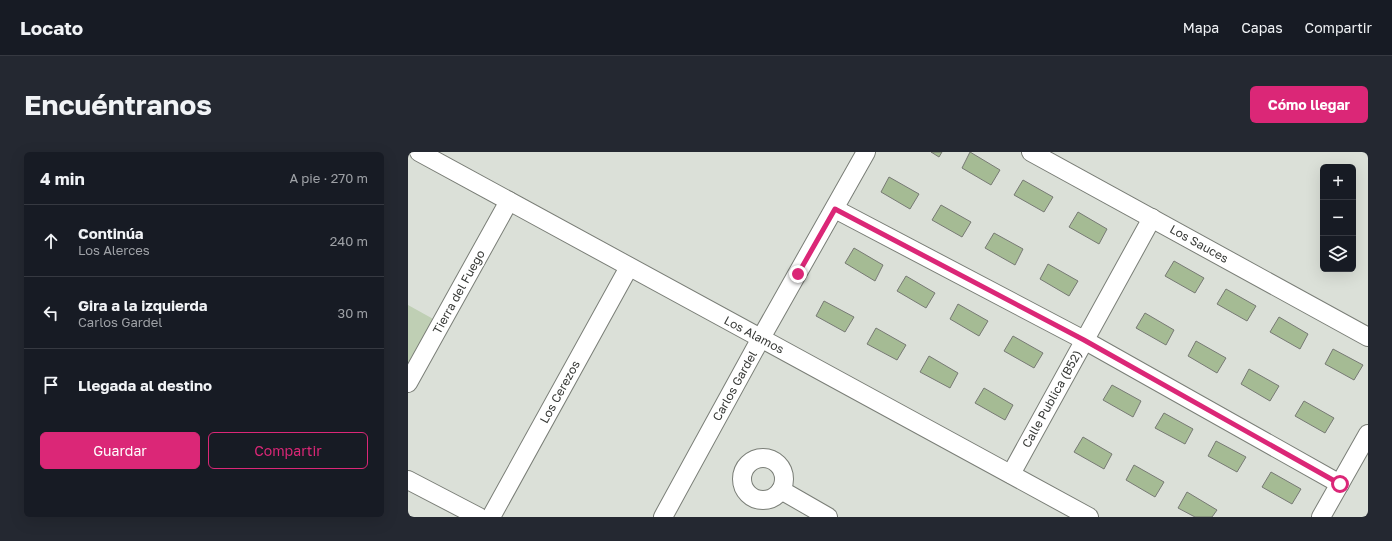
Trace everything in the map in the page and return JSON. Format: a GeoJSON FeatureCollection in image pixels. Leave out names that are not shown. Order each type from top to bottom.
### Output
{"type":"FeatureCollection","features":[{"type":"Feature","properties":{"kind":"street","name":"Los Alamos"},"geometry":{"type":"LineString","coordinates":[[419,152],[1089,517]]}},
{"type":"Feature","properties":{"kind":"street","name":"Carlos Gardel"},"geometry":{"type":"LineString","coordinates":[[663,517],[761,338],[866,152]]}},
{"type":"Feature","properties":{"kind":"street","name":"Los Sauces"},"geometry":{"type":"LineString","coordinates":[[1031,152],[1368,336]]}},
{"type":"Feature","properties":{"kind":"street","name":"Tierra del Fuego"},"geometry":{"type":"LineString","coordinates":[[408,383],[509,201]]}},
{"type":"Feature","properties":{"kind":"street"},"geometry":{"type":"LineString","coordinates":[[835,209],[1084,340],[1340,484]]}},
{"type":"Feature","properties":{"kind":"street","name":"Calle Publica (B52)"},"geometry":{"type":"LineString","coordinates":[[1011,474],[1152,218]]}},
{"type":"Feature","properties":{"kind":"street","name":"Los Cerezos"},"geometry":{"type":"LineString","coordinates":[[491,517],[630,267]]}},
{"type":"Feature","properties":{"kind":"street"},"geometry":{"type":"LineString","coordinates":[[1321,517],[1368,434]]}},
{"type":"Feature","properties":{"kind":"street"},"geometry":{"type":"LineString","coordinates":[[408,480],[479,517]]}},
{"type":"Feature","properties":{"kind":"street"},"geometry":{"type":"LineString","coordinates":[[781,490],[828,517]]}},
{"type":"Feature","properties":{"kind":"green space"},"geometry":{"type":"Polygon","coordinates":[[[408,305],[435,320],[408,368],[408,305]]]}},
{"type":"Feature","properties":{"kind":"building"},"geometry":{"type":"Polygon","coordinates":[[[931,152],[942,152],[939,157],[931,152]]]}},
{"type":"Feature","properties":{"kind":"building"},"geometry":{"type":"Polygon","coordinates":[[[970,152],[1000,170],[991,185],[962,168],[970,152]]]}},
{"type":"Feature","properties":{"kind":"building"},"geometry":{"type":"Polygon","coordinates":[[[889,177],[919,194],[910,209],[881,192],[889,177]]]}},
{"type":"Feature","properties":{"kind":"building"},"geometry":{"type":"Polygon","coordinates":[[[1023,180],[1053,197],[1044,212],[1014,195],[1023,180]]]}},
{"type":"Feature","properties":{"kind":"building"},"geometry":{"type":"Polygon","coordinates":[[[941,205],[971,222],[962,237],[932,220],[941,205]]]}},
{"type":"Feature","properties":{"kind":"building"},"geometry":{"type":"Polygon","coordinates":[[[1078,212],[1107,229],[1099,244],[1069,227],[1078,212]]]}},
{"type":"Feature","properties":{"kind":"building"},"geometry":{"type":"Polygon","coordinates":[[[994,233],[1023,249],[1015,265],[985,248],[994,233]]]}},
{"type":"Feature","properties":{"kind":"building"},"geometry":{"type":"Polygon","coordinates":[[[854,248],[883,265],[875,281],[845,263],[854,248]]]}},
{"type":"Feature","properties":{"kind":"building"},"geometry":{"type":"Polygon","coordinates":[[[1174,261],[1204,278],[1195,293],[1165,276],[1174,261]]]}},
{"type":"Feature","properties":{"kind":"building"},"geometry":{"type":"Polygon","coordinates":[[[1048,264],[1078,281],[1069,296],[1040,279],[1048,264]]]}},
{"type":"Feature","properties":{"kind":"building"},"geometry":{"type":"Polygon","coordinates":[[[906,276],[935,293],[926,308],[897,291],[906,276]]]}},
{"type":"Feature","properties":{"kind":"building"},"geometry":{"type":"Polygon","coordinates":[[[1226,289],[1256,306],[1247,321],[1217,304],[1226,289]]]}},
{"type":"Feature","properties":{"kind":"building"},"geometry":{"type":"Polygon","coordinates":[[[824,301],[854,317],[845,332],[816,316],[824,301]]]}},
{"type":"Feature","properties":{"kind":"building"},"geometry":{"type":"Polygon","coordinates":[[[958,304],[988,321],[979,336],[950,319],[958,304]]]}},
{"type":"Feature","properties":{"kind":"building"},"geometry":{"type":"Polygon","coordinates":[[[1145,313],[1174,330],[1166,345],[1136,328],[1145,313]]]}},
{"type":"Feature","properties":{"kind":"building"},"geometry":{"type":"Polygon","coordinates":[[[1279,317],[1308,334],[1300,349],[1270,332],[1279,317]]]}},
{"type":"Feature","properties":{"kind":"building"},"geometry":{"type":"Polygon","coordinates":[[[876,328],[906,345],[897,360],[867,344],[876,328]]]}},
{"type":"Feature","properties":{"kind":"building"},"geometry":{"type":"Polygon","coordinates":[[[1013,336],[1043,353],[1034,368],[1004,351],[1013,336]]]}},
{"type":"Feature","properties":{"kind":"building"},"geometry":{"type":"Polygon","coordinates":[[[1196,341],[1226,358],[1217,373],[1188,356],[1196,341]]]}},
{"type":"Feature","properties":{"kind":"building"},"geometry":{"type":"Polygon","coordinates":[[[1333,349],[1363,365],[1354,380],[1325,364],[1333,349]]]}},
{"type":"Feature","properties":{"kind":"building"},"geometry":{"type":"Polygon","coordinates":[[[929,356],[958,373],[950,388],[920,372],[929,356]]]}},
{"type":"Feature","properties":{"kind":"building"},"geometry":{"type":"Polygon","coordinates":[[[1249,369],[1279,386],[1270,401],[1241,384],[1249,369]]]}},
{"type":"Feature","properties":{"kind":"building"},"geometry":{"type":"Polygon","coordinates":[[[1112,385],[1141,401],[1133,417],[1103,400],[1112,385]]]}},
{"type":"Feature","properties":{"kind":"building"},"geometry":{"type":"Polygon","coordinates":[[[984,388],[1013,405],[1005,420],[975,403],[984,388]]]}},
{"type":"Feature","properties":{"kind":"building"},"geometry":{"type":"Polygon","coordinates":[[[1304,401],[1334,418],[1325,433],[1295,416],[1304,401]]]}},
{"type":"Feature","properties":{"kind":"building"},"geometry":{"type":"Polygon","coordinates":[[[1164,413],[1193,429],[1185,444],[1155,428],[1164,413]]]}},
{"type":"Feature","properties":{"kind":"building"},"geometry":{"type":"Polygon","coordinates":[[[1083,437],[1112,454],[1104,469],[1074,452],[1083,437]]]}},
{"type":"Feature","properties":{"kind":"building"},"geometry":{"type":"Polygon","coordinates":[[[1216,441],[1246,457],[1237,472],[1208,456],[1216,441]]]}},
{"type":"Feature","properties":{"kind":"building"},"geometry":{"type":"Polygon","coordinates":[[[1134,465],[1164,482],[1155,497],[1126,480],[1134,465]]]}},
{"type":"Feature","properties":{"kind":"building"},"geometry":{"type":"Polygon","coordinates":[[[1271,472],[1301,489],[1292,504],[1262,487],[1271,472]]]}},
{"type":"Feature","properties":{"kind":"building"},"geometry":{"type":"Polygon","coordinates":[[[1187,492],[1217,510],[1212,517],[1195,517],[1178,508],[1187,492]]]}},
{"type":"Feature","properties":{"kind":"route"},"geometry":{"type":"LineString","coordinates":[[798,274],[835,209],[1084,340],[1340,484]]}}]}
